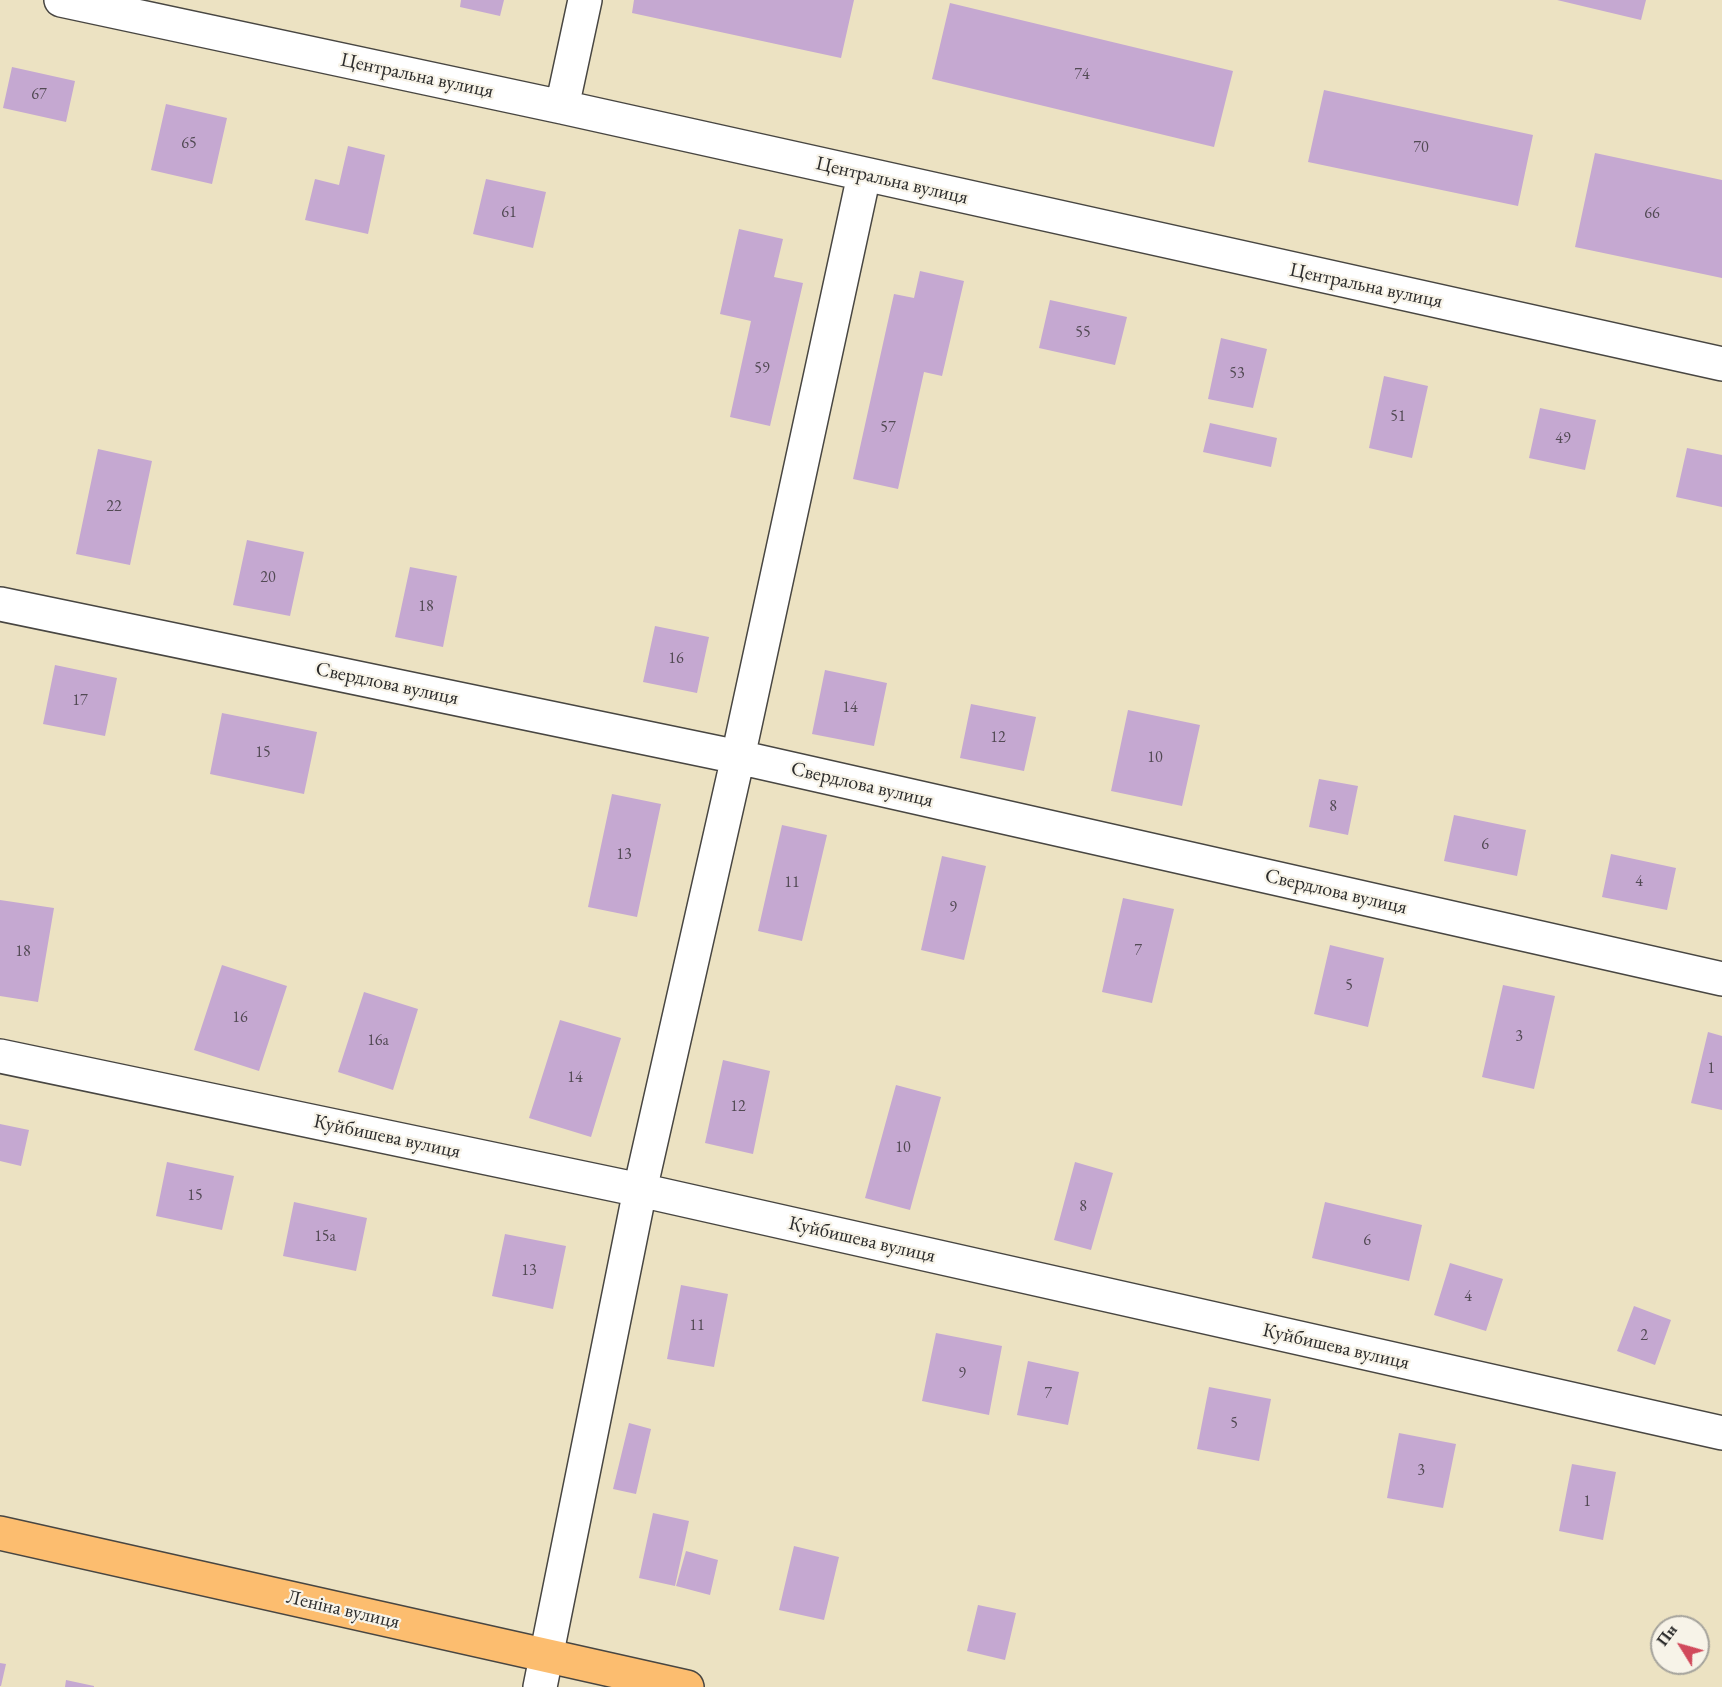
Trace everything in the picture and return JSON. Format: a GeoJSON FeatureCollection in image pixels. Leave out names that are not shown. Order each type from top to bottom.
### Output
{"type":"FeatureCollection","features":[{"type":"Feature","properties":{"kind":"main road","name":"Леніна вулиця"},"geometry":{"type":"LineString","coordinates":[[0,1533],[543,1672],[687,1687]]}},
{"type":"Feature","properties":{"kind":"street","name":"Центральна вулиця"},"geometry":{"type":"LineString","coordinates":[[61,0],[562,107],[1722,364]]}},
{"type":"Feature","properties":{"kind":"street"},"geometry":{"type":"LineString","coordinates":[[562,107],[585,0]]}},
{"type":"Feature","properties":{"kind":"street"},"geometry":{"type":"LineString","coordinates":[[543,1672],[640,1190],[738,757],[864,175]]}},
{"type":"Feature","properties":{"kind":"street","name":"Свердлова вулиця"},"geometry":{"type":"LineString","coordinates":[[0,604],[738,757],[1722,980]]}},
{"type":"Feature","properties":{"kind":"street","name":"Куйбишева вулиця"},"geometry":{"type":"LineString","coordinates":[[0,1056],[640,1190],[1722,1433]]}},
{"type":"Feature","properties":{"kind":"building"},"geometry":{"type":"Polygon","coordinates":[[[461,0],[504,0],[500,16],[460,7],[461,0]]]}},
{"type":"Feature","properties":{"kind":"building"},"geometry":{"type":"Polygon","coordinates":[[[634,0],[854,0],[841,58],[632,13],[634,0]]]}},
{"type":"Feature","properties":{"kind":"building"},"geometry":{"type":"Polygon","coordinates":[[[1557,0],[1646,0],[1641,20],[1557,0]]]}},
{"type":"Feature","properties":{"kind":"building"},"geometry":{"type":"Polygon","coordinates":[[[950,3],[1233,71],[1214,147],[932,79],[950,3]]]}},
{"type":"Feature","properties":{"kind":"building"},"geometry":{"type":"Polygon","coordinates":[[[12,67],[75,81],[66,122],[3,108],[12,67]]]}},
{"type":"Feature","properties":{"kind":"building"},"geometry":{"type":"Polygon","coordinates":[[[1324,90],[1533,135],[1518,206],[1308,162],[1324,90]]]}},
{"type":"Feature","properties":{"kind":"building"},"geometry":{"type":"Polygon","coordinates":[[[166,104],[227,118],[212,184],[151,170],[166,104]]]}},
{"type":"Feature","properties":{"kind":"building"},"geometry":{"type":"Polygon","coordinates":[[[348,146],[385,155],[368,234],[305,220],[315,179],[339,185],[348,146]]]}},
{"type":"Feature","properties":{"kind":"building"},"geometry":{"type":"Polygon","coordinates":[[[1595,153],[1722,180],[1722,278],[1575,247],[1595,153]]]}},
{"type":"Feature","properties":{"kind":"building"},"geometry":{"type":"Polygon","coordinates":[[[486,179],[546,192],[533,248],[473,234],[486,179]]]}},
{"type":"Feature","properties":{"kind":"building"},"geometry":{"type":"Polygon","coordinates":[[[739,229],[783,239],[774,277],[803,283],[770,426],[730,417],[751,321],[720,314],[739,229]]]}},
{"type":"Feature","properties":{"kind":"building"},"geometry":{"type":"Polygon","coordinates":[[[920,271],[964,281],[942,376],[924,372],[898,489],[853,479],[894,294],[914,298],[920,271]]]}},
{"type":"Feature","properties":{"kind":"building"},"geometry":{"type":"Polygon","coordinates":[[[1050,300],[1127,317],[1115,365],[1039,348],[1050,300]]]}},
{"type":"Feature","properties":{"kind":"building"},"geometry":{"type":"Polygon","coordinates":[[[1221,338],[1267,349],[1253,408],[1208,399],[1221,338]]]}},
{"type":"Feature","properties":{"kind":"building"},"geometry":{"type":"Polygon","coordinates":[[[1384,376],[1428,386],[1412,458],[1369,448],[1384,376]]]}},
{"type":"Feature","properties":{"kind":"building"},"geometry":{"type":"Polygon","coordinates":[[[1540,408],[1596,420],[1585,470],[1529,458],[1540,408]]]}},
{"type":"Feature","properties":{"kind":"building"},"geometry":{"type":"Polygon","coordinates":[[[1210,423],[1277,438],[1271,467],[1203,452],[1210,423]]]}},
{"type":"Feature","properties":{"kind":"building"},"geometry":{"type":"Polygon","coordinates":[[[1687,448],[1722,455],[1722,507],[1676,497],[1687,448]]]}},
{"type":"Feature","properties":{"kind":"building"},"geometry":{"type":"Polygon","coordinates":[[[98,449],[152,461],[130,565],[76,554],[98,449]]]}},
{"type":"Feature","properties":{"kind":"building"},"geometry":{"type":"Polygon","coordinates":[[[247,540],[304,552],[290,616],[233,605],[247,540]]]}},
{"type":"Feature","properties":{"kind":"building"},"geometry":{"type":"Polygon","coordinates":[[[410,567],[457,576],[443,647],[395,637],[410,567]]]}},
{"type":"Feature","properties":{"kind":"building"},"geometry":{"type":"Polygon","coordinates":[[[655,626],[709,637],[697,693],[643,682],[655,626]]]}},
{"type":"Feature","properties":{"kind":"building"},"geometry":{"type":"Polygon","coordinates":[[[55,665],[117,678],[105,736],[43,724],[55,665]]]}},
{"type":"Feature","properties":{"kind":"building"},"geometry":{"type":"Polygon","coordinates":[[[825,670],[887,683],[874,746],[812,734],[825,670]]]}},
{"type":"Feature","properties":{"kind":"building"},"geometry":{"type":"Polygon","coordinates":[[[971,704],[1036,717],[1024,771],[960,758],[971,704]]]}},
{"type":"Feature","properties":{"kind":"building"},"geometry":{"type":"Polygon","coordinates":[[[1128,710],[1200,725],[1182,806],[1111,791],[1128,710]]]}},
{"type":"Feature","properties":{"kind":"building"},"geometry":{"type":"Polygon","coordinates":[[[222,713],[317,732],[304,794],[210,774],[222,713]]]}},
{"type":"Feature","properties":{"kind":"building"},"geometry":{"type":"Polygon","coordinates":[[[1319,779],[1358,786],[1348,835],[1309,827],[1319,779]]]}},
{"type":"Feature","properties":{"kind":"building"},"geometry":{"type":"Polygon","coordinates":[[[612,794],[661,804],[637,917],[588,907],[612,794]]]}},
{"type":"Feature","properties":{"kind":"building"},"geometry":{"type":"Polygon","coordinates":[[[1454,815],[1526,830],[1517,876],[1444,861],[1454,815]]]}},
{"type":"Feature","properties":{"kind":"building"},"geometry":{"type":"Polygon","coordinates":[[[782,825],[827,835],[802,941],[758,931],[782,825]]]}},
{"type":"Feature","properties":{"kind":"building"},"geometry":{"type":"Polygon","coordinates":[[[1611,854],[1676,868],[1667,910],[1602,897],[1611,854]]]}},
{"type":"Feature","properties":{"kind":"building"},"geometry":{"type":"Polygon","coordinates":[[[942,856],[986,866],[964,960],[921,950],[942,856]]]}},
{"type":"Feature","properties":{"kind":"building"},"geometry":{"type":"Polygon","coordinates":[[[1123,898],[1174,909],[1152,1003],[1102,992],[1123,898]]]}},
{"type":"Feature","properties":{"kind":"building"},"geometry":{"type":"Polygon","coordinates":[[[0,900],[54,908],[38,1002],[0,996],[0,900]]]}},
{"type":"Feature","properties":{"kind":"building"},"geometry":{"type":"Polygon","coordinates":[[[1330,945],[1384,958],[1368,1027],[1314,1014],[1330,945]]]}},
{"type":"Feature","properties":{"kind":"building"},"geometry":{"type":"Polygon","coordinates":[[[222,965],[287,986],[259,1071],[194,1050],[222,965]]]}},
{"type":"Feature","properties":{"kind":"building"},"geometry":{"type":"Polygon","coordinates":[[[1503,985],[1555,996],[1534,1089],[1482,1077],[1503,985]]]}},
{"type":"Feature","properties":{"kind":"building"},"geometry":{"type":"Polygon","coordinates":[[[364,992],[418,1009],[393,1090],[338,1072],[364,992]]]}},
{"type":"Feature","properties":{"kind":"building"},"geometry":{"type":"Polygon","coordinates":[[[560,1020],[621,1038],[591,1137],[529,1118],[560,1020]]]}},
{"type":"Feature","properties":{"kind":"building"},"geometry":{"type":"Polygon","coordinates":[[[1708,1032],[1722,1036],[1722,1110],[1691,1103],[1708,1032]]]}},
{"type":"Feature","properties":{"kind":"building"},"geometry":{"type":"Polygon","coordinates":[[[723,1060],[770,1071],[753,1154],[705,1143],[723,1060]]]}},
{"type":"Feature","properties":{"kind":"building"},"geometry":{"type":"Polygon","coordinates":[[[896,1085],[941,1097],[910,1210],[865,1198],[896,1085]]]}},
{"type":"Feature","properties":{"kind":"building"},"geometry":{"type":"Polygon","coordinates":[[[0,1124],[29,1130],[21,1166],[0,1161],[0,1124]]]}},
{"type":"Feature","properties":{"kind":"building"},"geometry":{"type":"Polygon","coordinates":[[[167,1162],[234,1176],[222,1230],[156,1216],[167,1162]]]}},
{"type":"Feature","properties":{"kind":"building"},"geometry":{"type":"Polygon","coordinates":[[[1075,1162],[1113,1173],[1091,1250],[1054,1240],[1075,1162]]]}},
{"type":"Feature","properties":{"kind":"building"},"geometry":{"type":"Polygon","coordinates":[[[294,1202],[367,1218],[356,1271],[283,1256],[294,1202]]]}},
{"type":"Feature","properties":{"kind":"building"},"geometry":{"type":"Polygon","coordinates":[[[1325,1202],[1422,1225],[1409,1281],[1312,1258],[1325,1202]]]}},
{"type":"Feature","properties":{"kind":"building"},"geometry":{"type":"Polygon","coordinates":[[[505,1234],[566,1246],[553,1309],[492,1296],[505,1234]]]}},
{"type":"Feature","properties":{"kind":"building"},"geometry":{"type":"Polygon","coordinates":[[[1450,1263],[1503,1279],[1486,1331],[1434,1315],[1450,1263]]]}},
{"type":"Feature","properties":{"kind":"building"},"geometry":{"type":"Polygon","coordinates":[[[681,1285],[728,1294],[714,1367],[667,1359],[681,1285]]]}},
{"type":"Feature","properties":{"kind":"building"},"geometry":{"type":"Polygon","coordinates":[[[1634,1306],[1671,1320],[1655,1365],[1617,1351],[1634,1306]]]}},
{"type":"Feature","properties":{"kind":"building"},"geometry":{"type":"Polygon","coordinates":[[[936,1333],[1002,1346],[989,1415],[922,1401],[936,1333]]]}},
{"type":"Feature","properties":{"kind":"building"},"geometry":{"type":"Polygon","coordinates":[[[1028,1361],[1079,1372],[1068,1425],[1017,1415],[1028,1361]]]}},
{"type":"Feature","properties":{"kind":"building"},"geometry":{"type":"Polygon","coordinates":[[[1209,1387],[1271,1399],[1259,1461],[1197,1449],[1209,1387]]]}},
{"type":"Feature","properties":{"kind":"building"},"geometry":{"type":"Polygon","coordinates":[[[629,1423],[651,1429],[636,1494],[613,1489],[629,1423]]]}},
{"type":"Feature","properties":{"kind":"building"},"geometry":{"type":"Polygon","coordinates":[[[1399,1433],[1456,1444],[1443,1508],[1387,1498],[1399,1433]]]}},
{"type":"Feature","properties":{"kind":"building"},"geometry":{"type":"Polygon","coordinates":[[[1572,1464],[1616,1472],[1603,1540],[1559,1531],[1572,1464]]]}},
{"type":"Feature","properties":{"kind":"building"},"geometry":{"type":"Polygon","coordinates":[[[653,1513],[689,1521],[675,1586],[639,1578],[653,1513]]]}},
{"type":"Feature","properties":{"kind":"building"},"geometry":{"type":"Polygon","coordinates":[[[794,1546],[839,1557],[824,1620],[779,1610],[794,1546]]]}},
{"type":"Feature","properties":{"kind":"building"},"geometry":{"type":"Polygon","coordinates":[[[686,1551],[718,1560],[710,1595],[676,1586],[686,1551]]]}},
{"type":"Feature","properties":{"kind":"building"},"geometry":{"type":"Polygon","coordinates":[[[978,1605],[1016,1613],[1005,1660],[967,1651],[978,1605]]]}},
{"type":"Feature","properties":{"kind":"building"},"geometry":{"type":"Polygon","coordinates":[[[0,1663],[6,1664],[1,1686],[0,1686],[0,1663]]]}},
{"type":"Feature","properties":{"kind":"building"},"geometry":{"type":"Polygon","coordinates":[[[66,1680],[94,1686],[94,1687],[65,1687],[66,1680]]]}}]}
